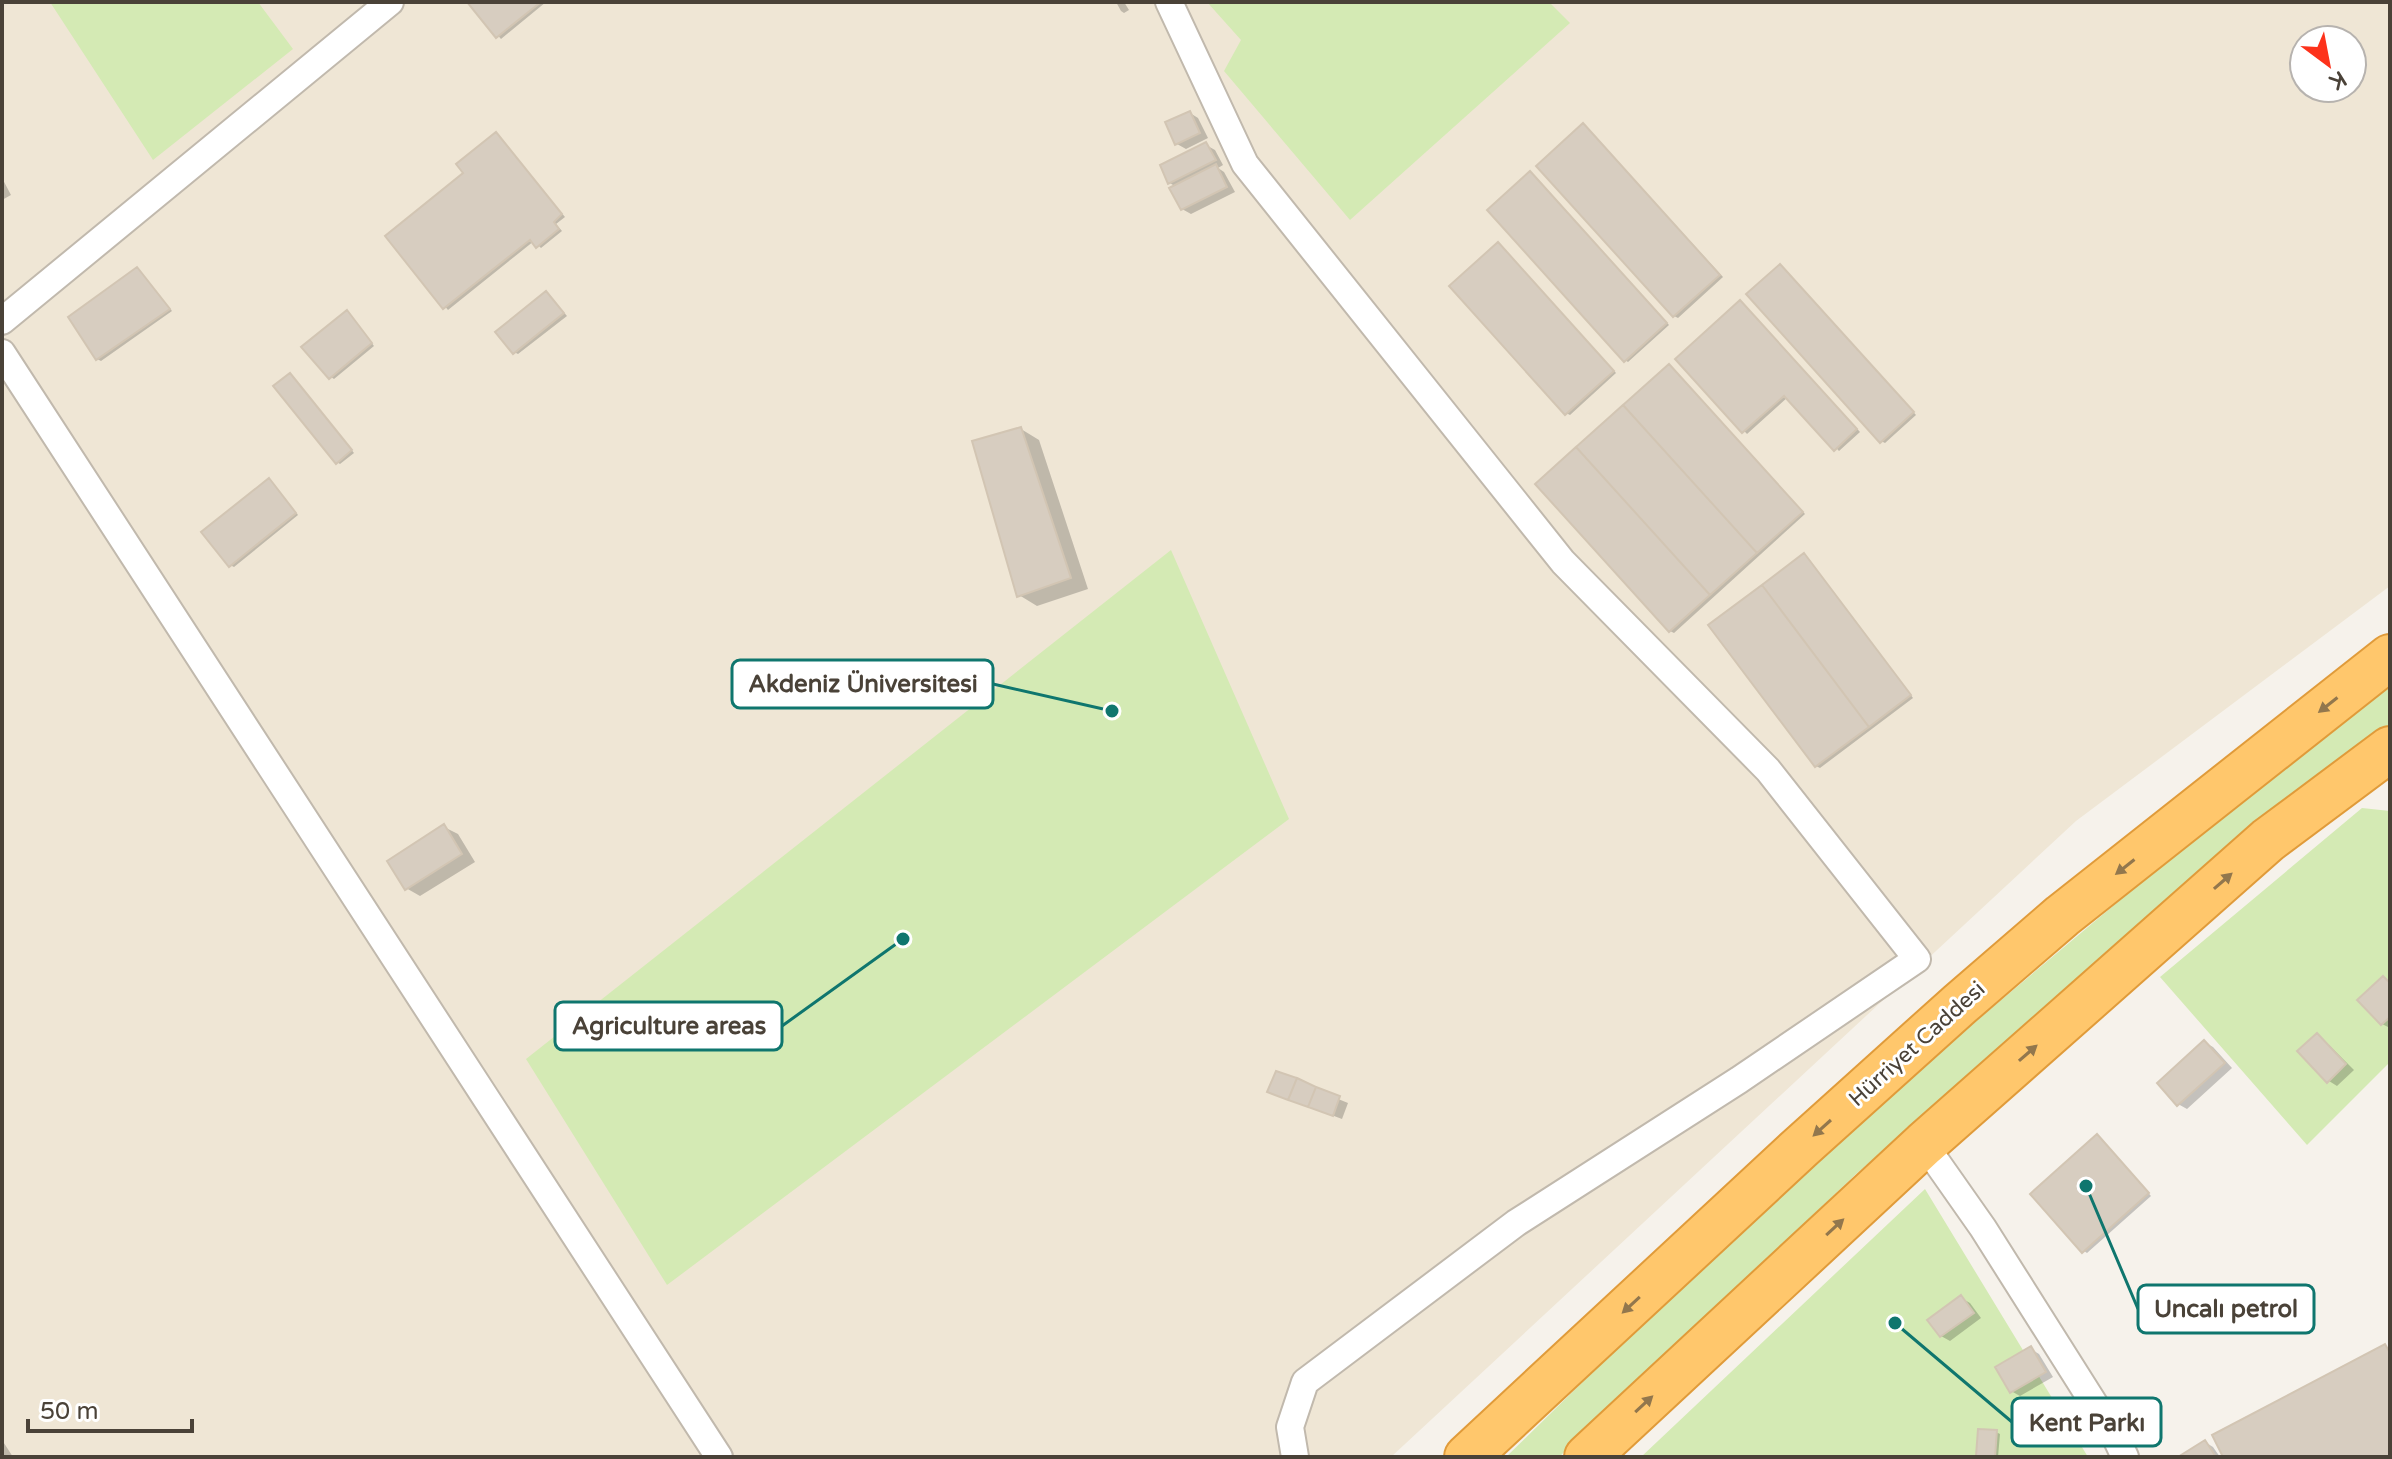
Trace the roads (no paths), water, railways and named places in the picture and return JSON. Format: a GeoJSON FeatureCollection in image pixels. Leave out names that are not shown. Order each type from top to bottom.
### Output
{"type":"FeatureCollection","features":[{"type":"Feature","properties":{"kind":"highway","name":"Hürriyet Caddesi"},"geometry":{"type":"LineString","coordinates":[[1467,1457],[1801,1147],[1972,994],[2062,916],[2390,657]]}},
{"type":"Feature","properties":{"kind":"highway"},"geometry":{"type":"LineString","coordinates":[[1587,1457],[1924,1144],[2268,840],[2390,749]]}},
{"type":"Feature","properties":{"kind":"street"},"geometry":{"type":"LineString","coordinates":[[2,321],[390,2]]}},
{"type":"Feature","properties":{"kind":"street"},"geometry":{"type":"LineString","coordinates":[[1169,2],[1245,164],[1563,562],[1768,770],[1917,959],[1739,1080],[1516,1223],[1305,1382],[1290,1427],[1295,1457]]}},
{"type":"Feature","properties":{"kind":"street"},"geometry":{"type":"LineString","coordinates":[[2,353],[719,1457]]}},
{"type":"Feature","properties":{"kind":"street"},"geometry":{"type":"LineString","coordinates":[[1924,1144],[1983,1228],[2125,1457]]}},
{"type":"Feature","properties":{"kind":"place","name":"Akdeniz Üniversitesi"},"geometry":{"type":"Point","coordinates":[1112,711]}},
{"type":"Feature","properties":{"kind":"place","name":"Agriculture areas"},"geometry":{"type":"Point","coordinates":[903,939]}},
{"type":"Feature","properties":{"kind":"place","name":"Uncalı petrol"},"geometry":{"type":"Point","coordinates":[2086,1186]}},
{"type":"Feature","properties":{"kind":"place","name":"Kent Parkı"},"geometry":{"type":"Point","coordinates":[1895,1323]}}]}
